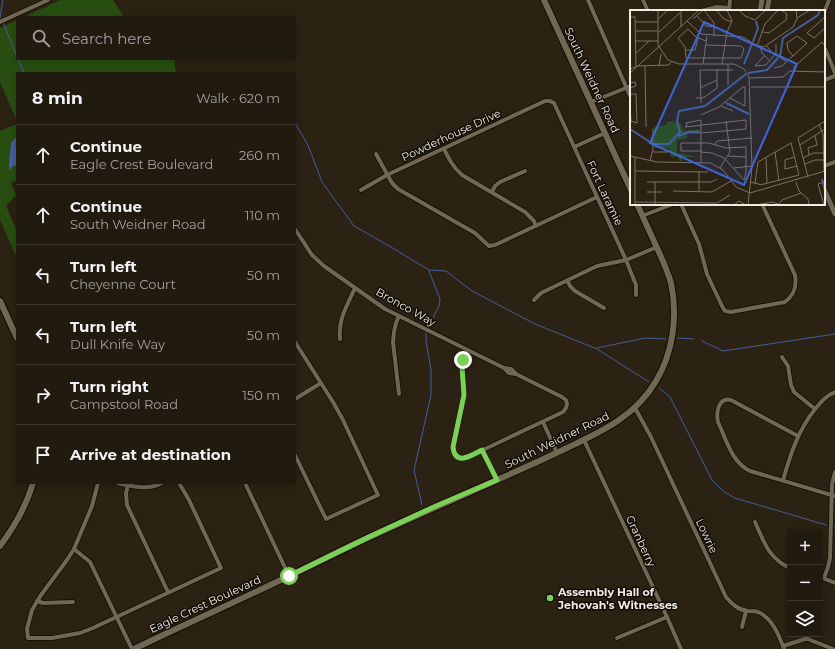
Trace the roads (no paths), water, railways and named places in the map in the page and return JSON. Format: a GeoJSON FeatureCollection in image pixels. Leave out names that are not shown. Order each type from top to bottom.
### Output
{"type":"FeatureCollection","features":[{"type":"Feature","properties":{"kind":"main road","name":"South Weidner Road"},"geometry":{"type":"LineString","coordinates":[[544,0],[630,188]]}},
{"type":"Feature","properties":{"kind":"main road","name":"South Weidner Road"},"geometry":{"type":"LineString","coordinates":[[436,506],[557,453],[604,430],[635,408],[649,392],[663,366],[668,352],[673,331],[673,296],[666,268],[637,205]]}},
{"type":"Feature","properties":{"kind":"main road"},"geometry":{"type":"LineString","coordinates":[[0,301],[16,336]]}},
{"type":"Feature","properties":{"kind":"main road"},"geometry":{"type":"LineString","coordinates":[[0,546],[23,511],[33,484]]}},
{"type":"Feature","properties":{"kind":"main road","name":"Eagle Crest Boulevard"},"geometry":{"type":"LineString","coordinates":[[133,649],[436,506]]}},
{"type":"Feature","properties":{"kind":"street"},"geometry":{"type":"LineString","coordinates":[[0,22],[48,0]]}},
{"type":"Feature","properties":{"kind":"street"},"geometry":{"type":"LineString","coordinates":[[588,0],[629,86],[591,102]]}},
{"type":"Feature","properties":{"kind":"street"},"geometry":{"type":"LineString","coordinates":[[643,0],[648,10]]}},
{"type":"Feature","properties":{"kind":"street"},"geometry":{"type":"LineString","coordinates":[[705,10],[717,7],[729,10],[730,0]]}},
{"type":"Feature","properties":{"kind":"street"},"geometry":{"type":"LineString","coordinates":[[760,10],[762,0]]}},
{"type":"Feature","properties":{"kind":"street"},"geometry":{"type":"LineString","coordinates":[[767,10],[769,0]]}},
{"type":"Feature","properties":{"kind":"street"},"geometry":{"type":"LineString","coordinates":[[825,10],[829,0]]}},
{"type":"Feature","properties":{"kind":"street"},"geometry":{"type":"LineString","coordinates":[[825,49],[835,74],[825,79]]}},
{"type":"Feature","properties":{"kind":"street","name":"Powderhouse Drive"},"geometry":{"type":"LineString","coordinates":[[362,190],[387,175],[545,101],[550,101]]}},
{"type":"Feature","properties":{"kind":"street","name":"Fort Laramie"},"geometry":{"type":"LineString","coordinates":[[550,101],[554,103],[626,260],[636,285],[636,295]]}},
{"type":"Feature","properties":{"kind":"street"},"geometry":{"type":"LineString","coordinates":[[574,147],[605,133]]}},
{"type":"Feature","properties":{"kind":"street"},"geometry":{"type":"LineString","coordinates":[[444,149],[451,163],[462,175],[525,212],[530,216],[536,226]]}},
{"type":"Feature","properties":{"kind":"street"},"geometry":{"type":"LineString","coordinates":[[376,154],[392,183],[398,189],[474,233],[489,246],[495,245],[597,197]]}},
{"type":"Feature","properties":{"kind":"street"},"geometry":{"type":"LineString","coordinates":[[825,166],[835,162]]}},
{"type":"Feature","properties":{"kind":"street"},"geometry":{"type":"LineString","coordinates":[[492,192],[495,186],[500,182],[525,171]]}},
{"type":"Feature","properties":{"kind":"street"},"geometry":{"type":"LineString","coordinates":[[825,191],[835,214]]}},
{"type":"Feature","properties":{"kind":"street"},"geometry":{"type":"LineString","coordinates":[[642,216],[670,205]]}},
{"type":"Feature","properties":{"kind":"street"},"geometry":{"type":"LineString","coordinates":[[681,205],[699,244],[707,274],[725,311],[728,312],[785,302],[795,290],[795,275],[762,205]]}},
{"type":"Feature","properties":{"kind":"street","name":"Bronco Way"},"geometry":{"type":"LineString","coordinates":[[296,231],[306,247],[318,261],[385,309],[504,368],[511,369],[516,374],[566,400],[567,404],[563,412],[542,422]]}},
{"type":"Feature","properties":{"kind":"street"},"geometry":{"type":"LineString","coordinates":[[534,300],[541,293],[597,266],[626,260],[656,247]]}},
{"type":"Feature","properties":{"kind":"street"},"geometry":{"type":"LineString","coordinates":[[567,280],[575,291],[604,308]]}},
{"type":"Feature","properties":{"kind":"street"},"geometry":{"type":"LineString","coordinates":[[340,339],[340,324],[355,288]]}},
{"type":"Feature","properties":{"kind":"street"},"geometry":{"type":"LineString","coordinates":[[399,316],[394,332],[399,394]]}},
{"type":"Feature","properties":{"kind":"street"},"geometry":{"type":"LineString","coordinates":[[296,344],[343,420],[378,495],[326,519],[296,457]]}},
{"type":"Feature","properties":{"kind":"street"},"geometry":{"type":"LineString","coordinates":[[467,350],[462,367],[464,395],[453,447],[453,452],[456,457],[466,458],[542,422],[557,453]]}},
{"type":"Feature","properties":{"kind":"street"},"geometry":{"type":"LineString","coordinates":[[782,357],[788,366],[791,385],[794,392],[815,409]]}},
{"type":"Feature","properties":{"kind":"street"},"geometry":{"type":"LineString","coordinates":[[296,398],[321,383]]}},
{"type":"Feature","properties":{"kind":"street"},"geometry":{"type":"LineString","coordinates":[[783,480],[794,445],[809,416],[822,400],[835,392]]}},
{"type":"Feature","properties":{"kind":"street"},"geometry":{"type":"LineString","coordinates":[[798,436],[731,400],[728,399],[724,401],[718,408],[718,422],[736,460],[742,466],[750,471],[833,496]]}},
{"type":"Feature","properties":{"kind":"street","name":"Lowrie"},"geometry":{"type":"LineString","coordinates":[[635,408],[651,437],[726,597],[735,607],[746,611],[757,612],[766,617],[774,626],[784,648]]}},
{"type":"Feature","properties":{"kind":"street","name":"Granberry"},"geometry":{"type":"LineString","coordinates":[[584,440],[681,649]]}},
{"type":"Feature","properties":{"kind":"street"},"geometry":{"type":"LineString","coordinates":[[482,450],[497,480]]}},
{"type":"Feature","properties":{"kind":"street"},"geometry":{"type":"LineString","coordinates":[[823,575],[828,567],[830,558],[833,496],[832,484],[835,472]]}},
{"type":"Feature","properties":{"kind":"street"},"geometry":{"type":"LineString","coordinates":[[98,484],[92,506],[74,549],[32,610],[27,628],[28,638],[52,638],[80,633],[221,568],[180,484]]}},
{"type":"Feature","properties":{"kind":"street"},"geometry":{"type":"LineString","coordinates":[[122,484],[145,488],[160,484]]}},
{"type":"Feature","properties":{"kind":"street"},"geometry":{"type":"LineString","coordinates":[[245,484],[289,576]]}},
{"type":"Feature","properties":{"kind":"street"},"geometry":{"type":"LineString","coordinates":[[128,485],[126,493],[127,505],[168,592]]}},
{"type":"Feature","properties":{"kind":"street"},"geometry":{"type":"LineString","coordinates":[[755,522],[770,553],[779,563],[787,567]]}},
{"type":"Feature","properties":{"kind":"street"},"geometry":{"type":"LineString","coordinates":[[74,549],[90,562],[133,649]]}},
{"type":"Feature","properties":{"kind":"street"},"geometry":{"type":"LineString","coordinates":[[823,577],[835,583]]}},
{"type":"Feature","properties":{"kind":"street"},"geometry":{"type":"LineString","coordinates":[[37,601],[43,603],[73,602]]}},
{"type":"Feature","properties":{"kind":"street"},"geometry":{"type":"LineString","coordinates":[[742,627],[746,611]]}},
{"type":"Feature","properties":{"kind":"street"},"geometry":{"type":"LineString","coordinates":[[617,638],[667,617]]}},
{"type":"Feature","properties":{"kind":"street"},"geometry":{"type":"LineString","coordinates":[[784,648],[808,639],[833,649]]}},
{"type":"Feature","properties":{"kind":"water"},"geometry":{"type":"Polygon","coordinates":[[[16,138],[16,166],[14,165],[10,170],[9,165],[11,143],[16,138]]]}},
{"type":"Feature","properties":{"kind":"waterway"},"geometry":{"type":"LineString","coordinates":[[2,19],[0,17],[3,0]]}},
{"type":"Feature","properties":{"kind":"waterway"},"geometry":{"type":"LineString","coordinates":[[3,22],[16,54]]}},
{"type":"Feature","properties":{"kind":"waterway"},"geometry":{"type":"LineString","coordinates":[[18,60],[24,72]]}},
{"type":"Feature","properties":{"kind":"waterway"},"geometry":{"type":"LineString","coordinates":[[296,125],[308,145],[322,182],[354,226],[429,270],[446,271],[472,291],[535,324],[597,349],[649,382]]}},
{"type":"Feature","properties":{"kind":"waterway"},"geometry":{"type":"LineString","coordinates":[[429,271],[440,299],[439,306],[429,326]]}},
{"type":"Feature","properties":{"kind":"waterway"},"geometry":{"type":"LineString","coordinates":[[422,505],[414,470],[431,395],[431,370],[426,333]]}},
{"type":"Feature","properties":{"kind":"waterway"},"geometry":{"type":"LineString","coordinates":[[702,341],[723,351],[835,334]]}},
{"type":"Feature","properties":{"kind":"waterway"},"geometry":{"type":"LineString","coordinates":[[597,348],[645,338],[666,339]]}},
{"type":"Feature","properties":{"kind":"waterway"},"geometry":{"type":"LineString","coordinates":[[678,338],[694,339]]}},
{"type":"Feature","properties":{"kind":"waterway"},"geometry":{"type":"LineString","coordinates":[[659,388],[670,397],[712,480],[723,491],[735,498],[826,525]]}},
{"type":"Feature","properties":{"kind":"place","name":"Assembly Hall of Jehovah's Witnesses"},"geometry":{"type":"Point","coordinates":[550,598]}}]}
